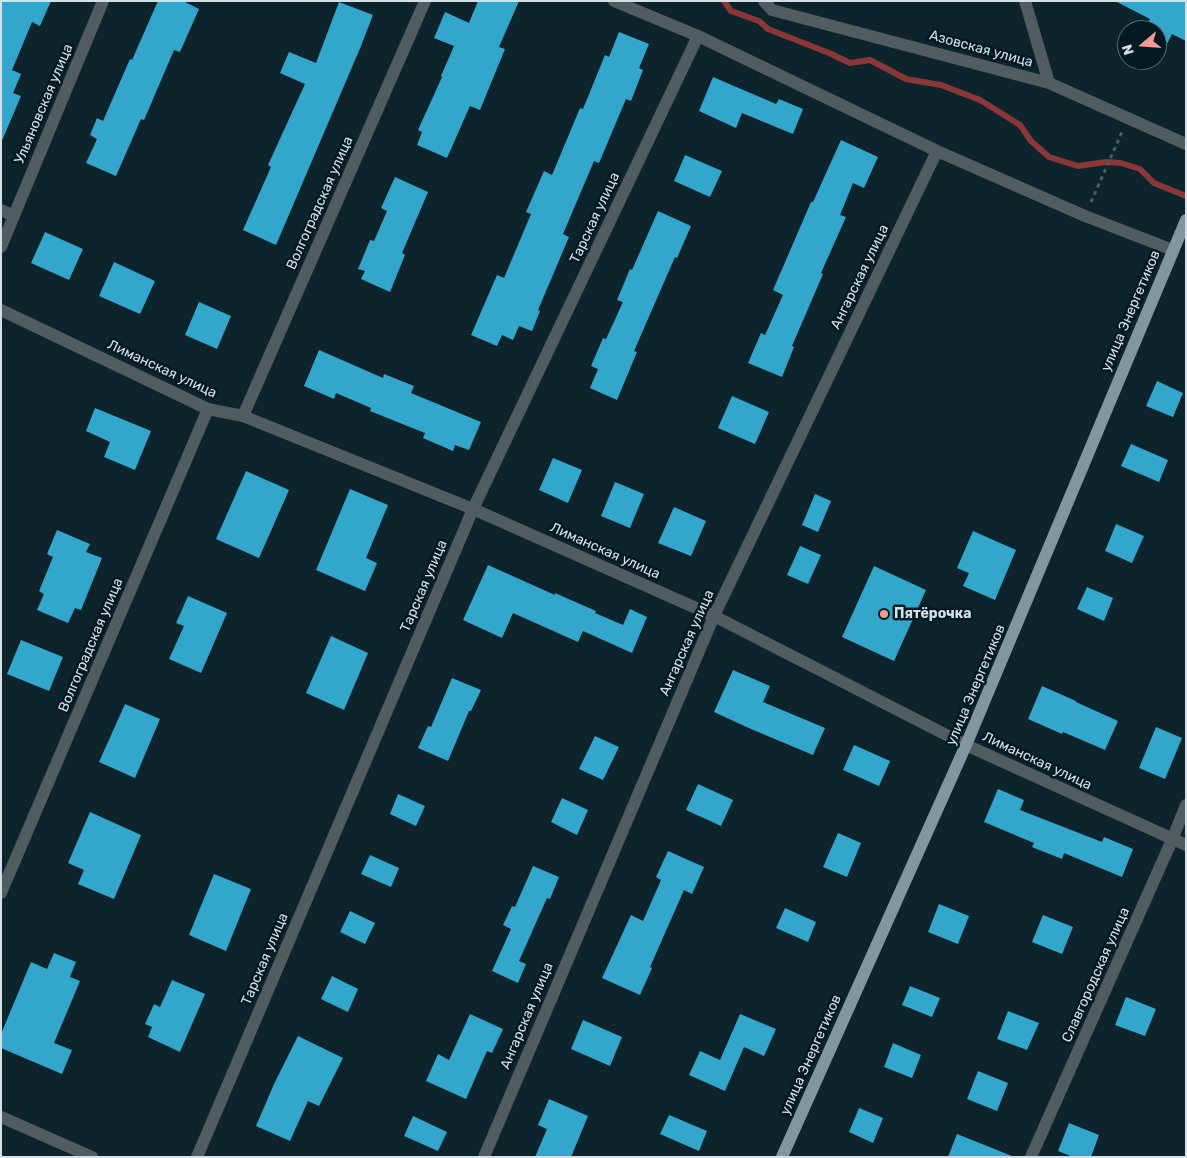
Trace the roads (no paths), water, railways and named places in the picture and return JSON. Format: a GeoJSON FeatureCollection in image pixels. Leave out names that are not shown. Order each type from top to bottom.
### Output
{"type":"FeatureCollection","features":[{"type":"Feature","properties":{"kind":"main road","name":"улица Энергетиков"},"geometry":{"type":"LineString","coordinates":[[782,1157],[966,746],[1183,225]]}},
{"type":"Feature","properties":{"kind":"street","name":"Ульяновская улица"},"geometry":{"type":"LineString","coordinates":[[1,247],[104,1]]}},
{"type":"Feature","properties":{"kind":"street","name":"Волгоградская улица"},"geometry":{"type":"LineString","coordinates":[[243,416],[425,1]]}},
{"type":"Feature","properties":{"kind":"street"},"geometry":{"type":"LineString","coordinates":[[614,1],[698,36],[937,151],[1085,216],[1173,250]]}},
{"type":"Feature","properties":{"kind":"street","name":"Азовская улица"},"geometry":{"type":"LineString","coordinates":[[764,1],[772,10],[1049,83],[1186,144]]}},
{"type":"Feature","properties":{"kind":"street"},"geometry":{"type":"LineString","coordinates":[[1025,1],[1049,83]]}},
{"type":"Feature","properties":{"kind":"street","name":"Тарская улица"},"geometry":{"type":"LineString","coordinates":[[197,1157],[474,509],[698,36]]}},
{"type":"Feature","properties":{"kind":"street","name":"Ангарская улица"},"geometry":{"type":"LineString","coordinates":[[484,1157],[714,616],[937,151]]}},
{"type":"Feature","properties":{"kind":"street"},"geometry":{"type":"LineString","coordinates":[[1,210],[14,216]]}},
{"type":"Feature","properties":{"kind":"street","name":"Лиманская улица"},"geometry":{"type":"LineString","coordinates":[[1,310],[208,409],[243,416],[474,509],[714,616],[966,746],[1186,846]]}},
{"type":"Feature","properties":{"kind":"street","name":"Волгоградская улица"},"geometry":{"type":"LineString","coordinates":[[1,893],[208,409]]}},
{"type":"Feature","properties":{"kind":"street","name":"Славгородская улица"},"geometry":{"type":"LineString","coordinates":[[1031,1157],[1186,805]]}},
{"type":"Feature","properties":{"kind":"street"},"geometry":{"type":"LineString","coordinates":[[1,1117],[92,1157]]}},
{"type":"Feature","properties":{"kind":"waterway"},"geometry":{"type":"LineString","coordinates":[[724,1],[731,11],[759,21],[768,29],[850,63],[870,60],[906,79],[941,85],[980,100],[1020,125],[1031,141],[1049,157],[1078,166],[1106,162],[1121,163],[1140,169],[1154,183],[1186,196]]}},
{"type":"Feature","properties":{"kind":"place","name":"Пятёрочка"},"geometry":{"type":"Point","coordinates":[884,614]}}]}
